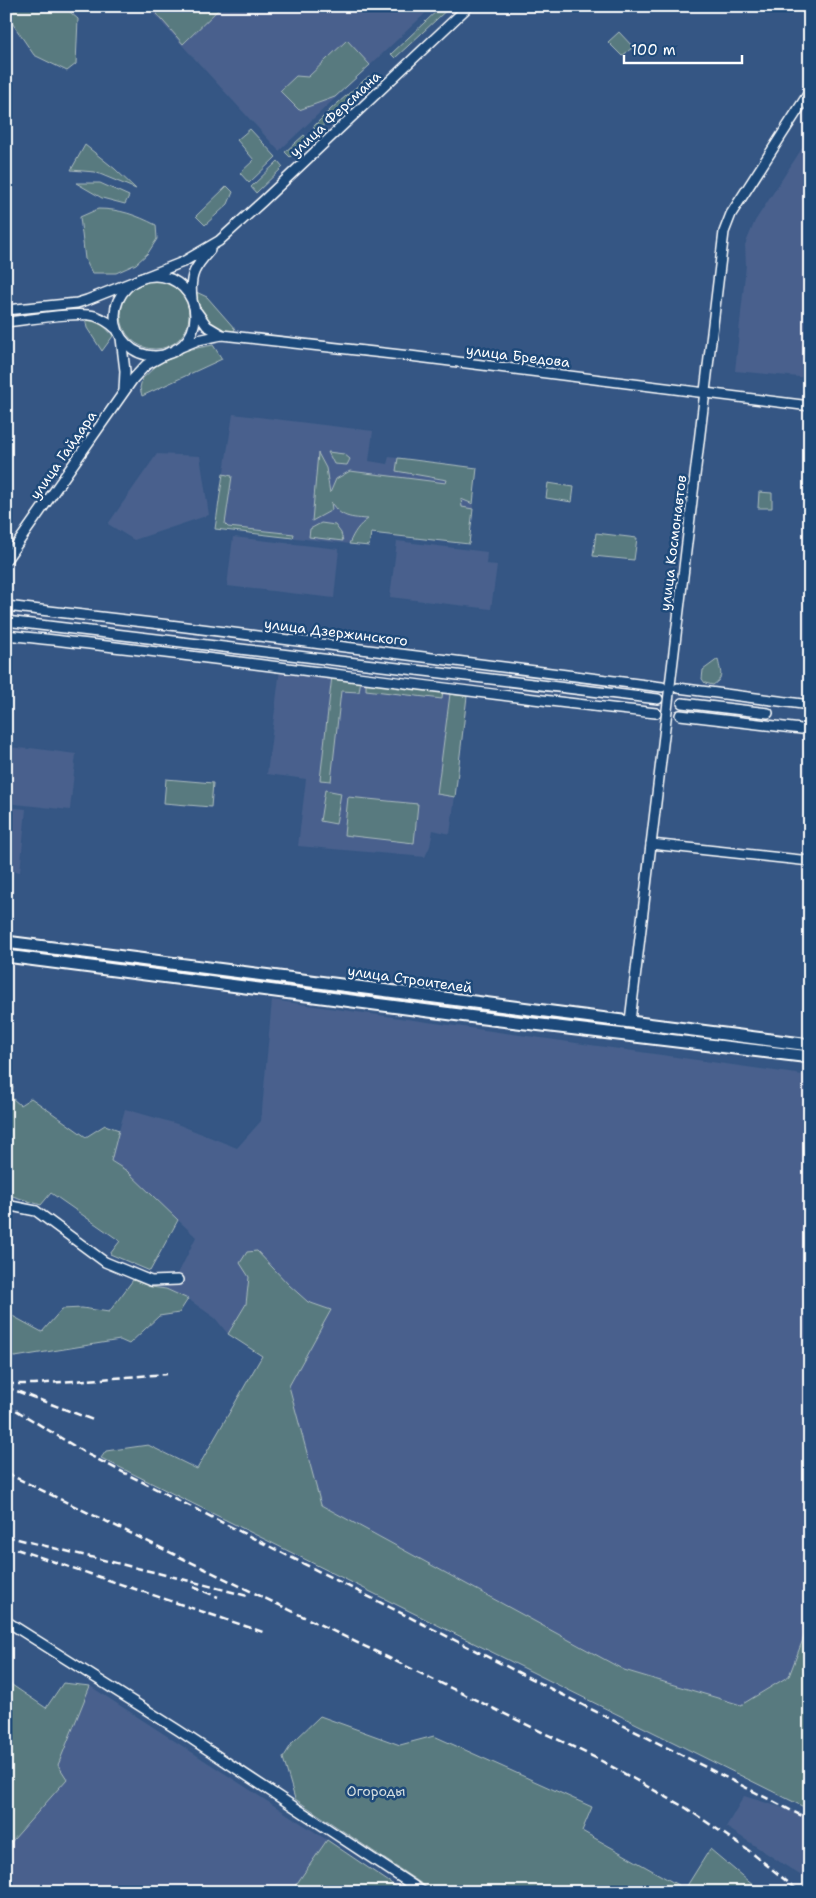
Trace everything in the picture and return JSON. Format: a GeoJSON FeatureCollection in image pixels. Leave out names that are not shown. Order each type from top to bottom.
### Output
{"type":"FeatureCollection","features":[{"type":"Feature","properties":{"kind":"main road","name":"улица Строителей"},"geometry":{"type":"LineString","coordinates":[[6,942],[630,1022],[808,1050]]}},
{"type":"Feature","properties":{"kind":"main road"},"geometry":{"type":"LineString","coordinates":[[80,965],[82,952]]}},
{"type":"Feature","properties":{"kind":"main road","name":"улица Строителей"},"geometry":{"type":"LineString","coordinates":[[6,956],[629,1036],[808,1050]]}},
{"type":"Feature","properties":{"kind":"main road"},"geometry":{"type":"LineString","coordinates":[[292,992],[294,978]]}},
{"type":"Feature","properties":{"kind":"main road"},"geometry":{"type":"LineString","coordinates":[[629,1036],[630,1022]]}},
{"type":"Feature","properties":{"kind":"street","name":"улица Ферсмана"},"geometry":{"type":"LineString","coordinates":[[6,310],[77,303],[184,262],[218,241],[264,201],[469,6]]}},
{"type":"Feature","properties":{"kind":"street","name":"улица Космонавтов"},"geometry":{"type":"LineString","coordinates":[[630,1022],[724,232],[731,214],[810,92]]}},
{"type":"Feature","properties":{"kind":"street","name":"улица Ферсмана"},"geometry":{"type":"LineString","coordinates":[[194,305],[191,287],[192,274],[218,241]]}},
{"type":"Feature","properties":{"kind":"street"},"geometry":{"type":"LineString","coordinates":[[160,275],[168,277],[187,291],[207,326],[222,335],[198,340],[158,356],[142,355],[134,351],[121,338],[116,328],[115,307],[122,293],[141,279],[160,275]]}},
{"type":"Feature","properties":{"kind":"street"},"geometry":{"type":"LineString","coordinates":[[173,350],[189,338],[193,332],[196,317],[194,305]]}},
{"type":"Feature","properties":{"kind":"street"},"geometry":{"type":"LineString","coordinates":[[6,322],[78,314],[95,316],[116,328]]}},
{"type":"Feature","properties":{"kind":"street","name":"улица Бредова"},"geometry":{"type":"LineString","coordinates":[[222,335],[410,356],[810,406]]}},
{"type":"Feature","properties":{"kind":"street"},"geometry":{"type":"LineString","coordinates":[[121,338],[125,370],[124,391]]}},
{"type":"Feature","properties":{"kind":"street","name":"улица Гайдара"},"geometry":{"type":"LineString","coordinates":[[6,560],[124,391],[146,365],[173,350]]}},
{"type":"Feature","properties":{"kind":"street","name":"улица Дзержинского"},"geometry":{"type":"LineString","coordinates":[[6,606],[662,687]]}},
{"type":"Feature","properties":{"kind":"street","name":"улица Дзержинского"},"geometry":{"type":"LineString","coordinates":[[6,621],[658,699]]}},
{"type":"Feature","properties":{"kind":"street"},"geometry":{"type":"LineString","coordinates":[[6,635],[132,648],[490,695],[656,713]]}},
{"type":"Feature","properties":{"kind":"street"},"geometry":{"type":"LineString","coordinates":[[678,688],[810,705]]}},
{"type":"Feature","properties":{"kind":"street"},"geometry":{"type":"LineString","coordinates":[[682,703],[768,712]]}},
{"type":"Feature","properties":{"kind":"street"},"geometry":{"type":"LineString","coordinates":[[680,715],[810,730]]}},
{"type":"Feature","properties":{"kind":"street"},"geometry":{"type":"LineString","coordinates":[[652,844],[810,861]]}},
{"type":"Feature","properties":{"kind":"street"},"geometry":{"type":"LineString","coordinates":[[6,1205],[36,1211],[105,1262],[151,1281],[178,1280]]}},
{"type":"Feature","properties":{"kind":"street"},"geometry":{"type":"LineString","coordinates":[[6,1621],[94,1675],[423,1892]]}},
{"type":"Feature","properties":{"kind":"shaded area"},"geometry":{"type":"Polygon","coordinates":[[[124,6],[433,6],[279,151],[151,11],[124,6]]]}},
{"type":"Feature","properties":{"kind":"shaded area"},"geometry":{"type":"Polygon","coordinates":[[[810,136],[810,378],[735,371],[746,265],[745,245],[755,221],[810,136]]]}},
{"type":"Feature","properties":{"kind":"shaded area"},"geometry":{"type":"Polygon","coordinates":[[[233,414],[373,431],[369,461],[387,464],[389,457],[477,468],[469,544],[371,533],[369,546],[215,529],[233,414]]]}},
{"type":"Feature","properties":{"kind":"shaded area"},"geometry":{"type":"Polygon","coordinates":[[[157,454],[200,456],[209,515],[134,540],[108,524],[157,454]]]}},
{"type":"Feature","properties":{"kind":"shaded area"},"geometry":{"type":"Polygon","coordinates":[[[233,537],[339,549],[334,598],[227,586],[233,537]]]}},
{"type":"Feature","properties":{"kind":"shaded area"},"geometry":{"type":"Polygon","coordinates":[[[397,541],[487,552],[486,564],[497,565],[491,609],[390,597],[397,541]]]}},
{"type":"Feature","properties":{"kind":"shaded area"},"geometry":{"type":"Polygon","coordinates":[[[280,669],[468,696],[450,834],[433,830],[430,846],[425,857],[298,846],[306,779],[267,774],[280,669]]]}},
{"type":"Feature","properties":{"kind":"shaded area"},"geometry":{"type":"Polygon","coordinates":[[[6,747],[76,754],[70,810],[6,803],[6,747]]]}},
{"type":"Feature","properties":{"kind":"shaded area"},"geometry":{"type":"Polygon","coordinates":[[[6,807],[26,809],[20,872],[6,870],[6,807]]]}},
{"type":"Feature","properties":{"kind":"shaded area"},"geometry":{"type":"Polygon","coordinates":[[[272,1000],[810,1076],[810,1621],[789,1676],[742,1705],[624,1670],[321,1505],[289,1385],[331,1310],[308,1302],[289,1285],[249,1277],[246,1304],[228,1334],[215,1318],[188,1299],[166,1289],[182,1266],[196,1237],[127,1172],[111,1160],[125,1109],[177,1124],[237,1148],[261,1121],[272,1000]]]}},
{"type":"Feature","properties":{"kind":"shaded area"},"geometry":{"type":"Polygon","coordinates":[[[90,1686],[327,1840],[291,1892],[6,1892],[6,1848],[66,1779],[58,1765],[90,1686]]]}},
{"type":"Feature","properties":{"kind":"shaded area"},"geometry":{"type":"Polygon","coordinates":[[[744,1796],[810,1816],[810,1884],[800,1875],[726,1827],[744,1796]]]}},
{"type":"Feature","properties":{"kind":"green space"},"geometry":{"type":"Polygon","coordinates":[[[6,6],[63,6],[78,19],[76,64],[67,71],[34,55],[6,14],[6,6]]]}},
{"type":"Feature","properties":{"kind":"green space"},"geometry":{"type":"Polygon","coordinates":[[[150,6],[222,6],[183,44],[150,6]]]}},
{"type":"Feature","properties":{"kind":"green space"},"geometry":{"type":"Polygon","coordinates":[[[442,6],[451,6],[395,58],[391,54],[442,6]]]}},
{"type":"Feature","properties":{"kind":"green space"},"geometry":{"type":"Polygon","coordinates":[[[619,32],[633,47],[622,56],[608,42],[619,32]]]}},
{"type":"Feature","properties":{"kind":"green space"},"geometry":{"type":"Polygon","coordinates":[[[347,40],[370,65],[335,97],[299,110],[280,91],[296,76],[308,77],[347,40]]]}},
{"type":"Feature","properties":{"kind":"green space"},"geometry":{"type":"Polygon","coordinates":[[[369,76],[373,79],[317,131],[313,127],[331,109],[369,76]]]}},
{"type":"Feature","properties":{"kind":"green space"},"geometry":{"type":"Polygon","coordinates":[[[250,129],[276,157],[249,183],[240,173],[254,160],[237,140],[250,129]]]}},
{"type":"Feature","properties":{"kind":"green space"},"geometry":{"type":"Polygon","coordinates":[[[304,135],[309,140],[290,157],[285,152],[304,135]]]}},
{"type":"Feature","properties":{"kind":"green space"},"geometry":{"type":"Polygon","coordinates":[[[85,145],[136,189],[95,172],[71,170],[85,145]]]}},
{"type":"Feature","properties":{"kind":"green space"},"geometry":{"type":"Polygon","coordinates":[[[278,161],[283,167],[256,193],[251,187],[278,161]]]}},
{"type":"Feature","properties":{"kind":"green space"},"geometry":{"type":"Polygon","coordinates":[[[76,183],[100,183],[129,196],[125,204],[102,198],[76,183]]]}},
{"type":"Feature","properties":{"kind":"green space"},"geometry":{"type":"Polygon","coordinates":[[[227,186],[233,192],[228,204],[205,225],[196,216],[227,186]]]}},
{"type":"Feature","properties":{"kind":"green space"},"geometry":{"type":"Polygon","coordinates":[[[98,209],[128,213],[156,225],[157,239],[148,253],[136,264],[116,273],[92,273],[85,259],[80,217],[98,209]]]}},
{"type":"Feature","properties":{"kind":"green space"},"geometry":{"type":"Polygon","coordinates":[[[155,281],[168,284],[179,291],[186,302],[189,315],[186,328],[179,339],[168,346],[155,349],[142,346],[131,339],[124,328],[121,315],[124,302],[131,291],[142,284],[155,281]]]}},
{"type":"Feature","properties":{"kind":"green space"},"geometry":{"type":"Polygon","coordinates":[[[194,291],[207,297],[235,329],[233,333],[217,327],[206,319],[196,300],[194,291]]]}},
{"type":"Feature","properties":{"kind":"green space"},"geometry":{"type":"Polygon","coordinates":[[[85,318],[97,321],[113,336],[102,351],[87,328],[85,318]]]}},
{"type":"Feature","properties":{"kind":"green space"},"geometry":{"type":"Polygon","coordinates":[[[213,345],[222,359],[142,396],[140,388],[142,379],[156,366],[181,351],[213,345]]]}},
{"type":"Feature","properties":{"kind":"green space"},"geometry":{"type":"Polygon","coordinates":[[[328,452],[344,454],[350,459],[347,465],[334,464],[328,452]]]}},
{"type":"Feature","properties":{"kind":"green space"},"geometry":{"type":"Polygon","coordinates":[[[318,453],[326,468],[330,493],[336,479],[350,471],[446,483],[447,480],[396,471],[398,458],[477,468],[473,504],[461,499],[462,507],[473,509],[469,544],[371,533],[369,546],[349,544],[357,529],[368,519],[342,514],[331,502],[332,510],[312,521],[318,453]]]}},
{"type":"Feature","properties":{"kind":"green space"},"geometry":{"type":"Polygon","coordinates":[[[223,474],[232,476],[225,524],[228,527],[294,534],[293,538],[215,529],[223,474]]]}},
{"type":"Feature","properties":{"kind":"green space"},"geometry":{"type":"Polygon","coordinates":[[[548,483],[574,487],[572,502],[546,498],[548,483]]]}},
{"type":"Feature","properties":{"kind":"green space"},"geometry":{"type":"Polygon","coordinates":[[[759,492],[772,493],[772,508],[758,508],[759,492]]]}},
{"type":"Feature","properties":{"kind":"green space"},"geometry":{"type":"Polygon","coordinates":[[[321,523],[335,525],[341,533],[343,541],[309,537],[310,529],[321,523]]]}},
{"type":"Feature","properties":{"kind":"green space"},"geometry":{"type":"Polygon","coordinates":[[[596,533],[637,538],[634,560],[593,556],[596,533]]]}},
{"type":"Feature","properties":{"kind":"green space"},"geometry":{"type":"Polygon","coordinates":[[[718,659],[721,674],[719,679],[713,685],[705,683],[702,679],[703,670],[718,659]]]}},
{"type":"Feature","properties":{"kind":"green space"},"geometry":{"type":"Polygon","coordinates":[[[332,676],[361,679],[359,692],[341,691],[331,781],[320,780],[332,676]]]}},
{"type":"Feature","properties":{"kind":"green space"},"geometry":{"type":"Polygon","coordinates":[[[366,680],[443,689],[442,699],[366,690],[366,680]]]}},
{"type":"Feature","properties":{"kind":"green space"},"geometry":{"type":"Polygon","coordinates":[[[450,694],[467,696],[455,797],[437,794],[450,694]]]}},
{"type":"Feature","properties":{"kind":"green space"},"geometry":{"type":"Polygon","coordinates":[[[166,779],[213,783],[211,807],[164,803],[166,779]]]}},
{"type":"Feature","properties":{"kind":"green space"},"geometry":{"type":"Polygon","coordinates":[[[325,790],[341,793],[336,824],[320,821],[325,790]]]}},
{"type":"Feature","properties":{"kind":"green space"},"geometry":{"type":"Polygon","coordinates":[[[348,797],[418,804],[414,843],[344,835],[348,797]]]}},
{"type":"Feature","properties":{"kind":"green space"},"geometry":{"type":"Polygon","coordinates":[[[6,1079],[13,1086],[12,1098],[20,1105],[31,1098],[86,1137],[105,1125],[119,1130],[111,1161],[127,1171],[178,1220],[150,1271],[110,1254],[120,1241],[51,1193],[41,1205],[6,1194],[6,1079]]]}},
{"type":"Feature","properties":{"kind":"green space"},"geometry":{"type":"Polygon","coordinates":[[[257,1251],[308,1302],[331,1310],[289,1386],[321,1505],[624,1670],[741,1705],[789,1676],[810,1621],[810,1810],[101,1458],[106,1451],[148,1445],[197,1469],[262,1356],[228,1334],[246,1304],[249,1277],[240,1263],[247,1252],[257,1251]]]}},
{"type":"Feature","properties":{"kind":"green space"},"geometry":{"type":"Polygon","coordinates":[[[133,1280],[151,1287],[166,1289],[188,1299],[179,1313],[159,1316],[129,1344],[120,1340],[15,1357],[6,1356],[7,1313],[42,1332],[62,1309],[82,1308],[109,1312],[133,1280]]]}},
{"type":"Feature","properties":{"kind":"green space"},"geometry":{"type":"Polygon","coordinates":[[[6,1681],[46,1708],[63,1683],[90,1686],[58,1765],[67,1779],[6,1848],[6,1681]]]}},
{"type":"Feature","properties":{"kind":"green space","name":"Огороды"},"geometry":{"type":"Polygon","coordinates":[[[320,1716],[400,1745],[434,1736],[592,1807],[582,1831],[685,1889],[710,1849],[761,1892],[434,1892],[295,1799],[283,1758],[293,1742],[320,1716]]]}},
{"type":"Feature","properties":{"kind":"green space"},"geometry":{"type":"Polygon","coordinates":[[[327,1840],[404,1892],[291,1892],[327,1840]]]}},
{"type":"Feature","properties":{"kind":"railway"},"geometry":{"type":"LineString","coordinates":[[6,1384],[34,1384],[167,1374]]}},
{"type":"Feature","properties":{"kind":"railway"},"geometry":{"type":"LineString","coordinates":[[6,1387],[93,1420]]}},
{"type":"Feature","properties":{"kind":"railway"},"geometry":{"type":"LineString","coordinates":[[6,1404],[87,1454],[810,1820]]}},
{"type":"Feature","properties":{"kind":"railway"},"geometry":{"type":"LineString","coordinates":[[6,1473],[598,1759],[686,1808],[752,1853],[800,1892]]}},
{"type":"Feature","properties":{"kind":"railway"},"geometry":{"type":"LineString","coordinates":[[6,1536],[247,1596]]}},
{"type":"Feature","properties":{"kind":"railway"},"geometry":{"type":"LineString","coordinates":[[16,1549],[266,1633]]}},
{"type":"Feature","properties":{"kind":"railway"},"geometry":{"type":"LineString","coordinates":[[193,1587],[218,1597]]}}]}
